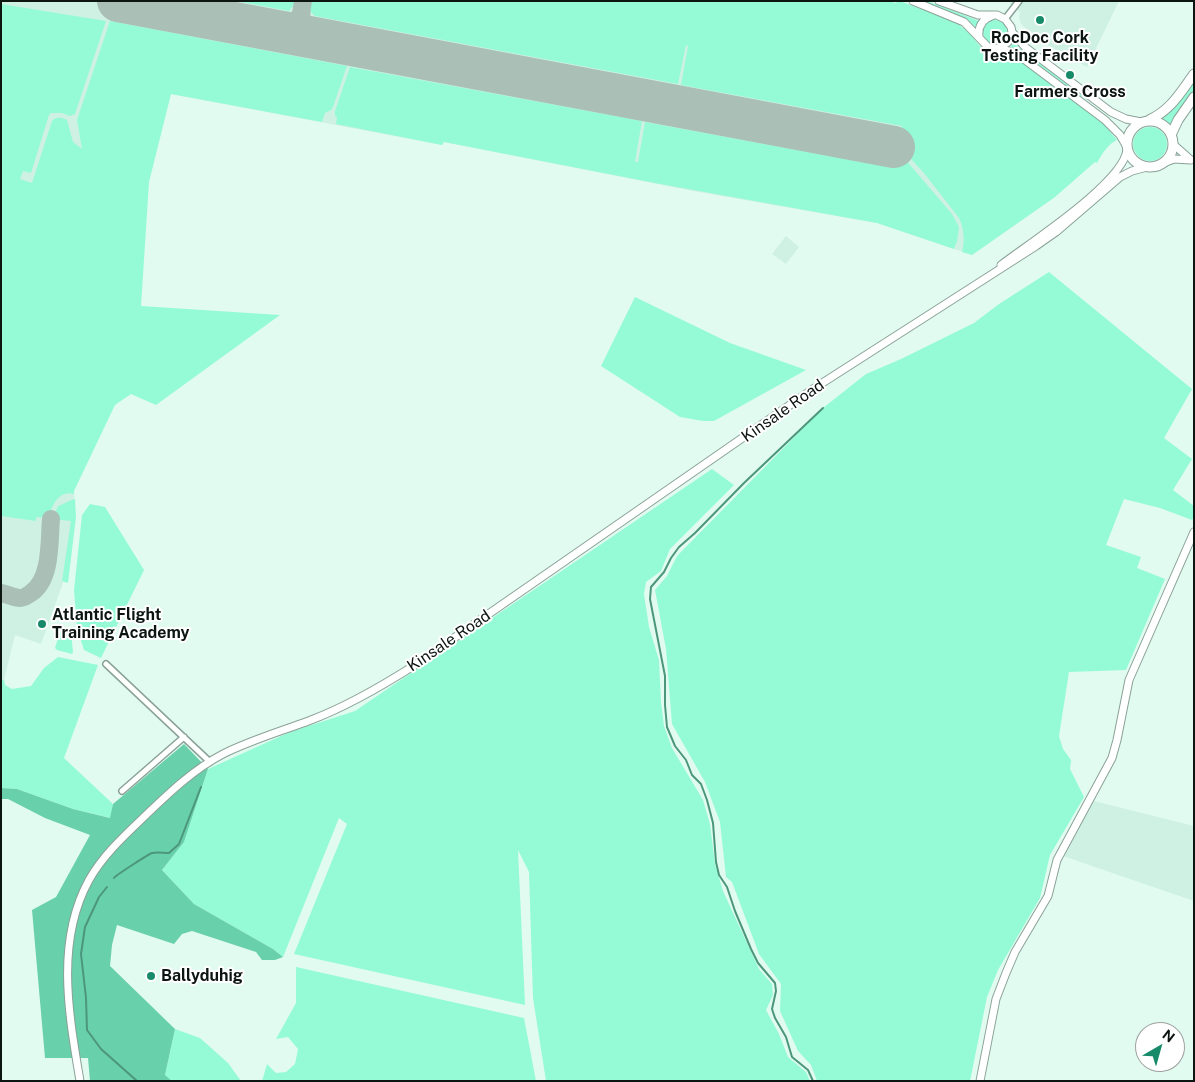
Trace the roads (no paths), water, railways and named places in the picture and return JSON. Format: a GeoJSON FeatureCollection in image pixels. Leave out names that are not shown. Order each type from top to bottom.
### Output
{"type":"FeatureCollection","features":[{"type":"Feature","properties":{"kind":"highway"},"geometry":{"type":"LineString","coordinates":[[1194,74],[1170,107],[1162,114],[1145,121],[1131,130],[1126,141],[1127,148],[1134,161],[1147,167],[1161,164],[1170,156],[1172,139],[1178,120],[1194,97]]}},
{"type":"Feature","properties":{"kind":"highway"},"geometry":{"type":"LineString","coordinates":[[1145,121],[1162,124],[1172,139]]}},
{"type":"Feature","properties":{"kind":"main road"},"geometry":{"type":"LineString","coordinates":[[913,1],[964,22],[985,45],[1013,52],[1029,62],[1105,120],[1120,135],[1127,148]]}},
{"type":"Feature","properties":{"kind":"main road"},"geometry":{"type":"LineString","coordinates":[[939,1],[978,15],[997,15],[1005,19],[1012,32],[1025,47],[1093,99],[1124,118],[1145,121]]}},
{"type":"Feature","properties":{"kind":"main road"},"geometry":{"type":"LineString","coordinates":[[979,37],[978,32],[981,23],[992,16]]}},
{"type":"Feature","properties":{"kind":"main road"},"geometry":{"type":"LineString","coordinates":[[995,49],[1003,47],[1008,42],[1012,32]]}},
{"type":"Feature","properties":{"kind":"main road"},"geometry":{"type":"LineString","coordinates":[[1172,139],[1192,161]]}},
{"type":"Feature","properties":{"kind":"main road","name":"Kinsale Road"},"geometry":{"type":"LineString","coordinates":[[80,1081],[68,993],[68,963],[69,942],[81,896],[98,866],[154,806],[193,774],[232,750],[328,713],[391,680],[813,389],[983,279],[1054,226],[1103,185],[1126,157],[1127,148]]}},
{"type":"Feature","properties":{"kind":"main road"},"geometry":{"type":"LineString","coordinates":[[1161,164],[1174,159],[1192,161]]}},
{"type":"Feature","properties":{"kind":"main road","name":"Kinsale Road"},"geometry":{"type":"LineString","coordinates":[[983,279],[1010,264],[1056,232],[1120,177],[1147,167]]}},
{"type":"Feature","properties":{"kind":"main road"},"geometry":{"type":"LineString","coordinates":[[980,1081],[996,999],[1006,973],[1015,952],[1048,896],[1057,860],[1112,758],[1129,680],[1194,532]]}},
{"type":"Feature","properties":{"kind":"street"},"geometry":{"type":"LineString","coordinates":[[1005,19],[1019,1]]}},
{"type":"Feature","properties":{"kind":"street"},"geometry":{"type":"LineString","coordinates":[[106,664],[210,762]]}},
{"type":"Feature","properties":{"kind":"street"},"geometry":{"type":"LineString","coordinates":[[122,790],[184,737]]}},
{"type":"Feature","properties":{"kind":"waterway"},"geometry":{"type":"LineString","coordinates":[[813,1081],[808,1070],[792,1057],[786,1037],[775,1018],[772,1009],[776,991],[775,983],[758,963],[735,911],[727,887],[719,875],[713,823],[707,800],[701,784],[692,775],[686,760],[675,746],[667,727],[665,676],[650,599],[651,587],[664,572],[679,547],[823,408]]}},
{"type":"Feature","properties":{"kind":"waterway"},"geometry":{"type":"LineString","coordinates":[[114,878],[150,854],[169,853],[179,844],[201,787]]}},
{"type":"Feature","properties":{"kind":"waterway"},"geometry":{"type":"LineString","coordinates":[[107,887],[99,897],[85,927],[81,954],[86,998],[87,1030],[101,1049],[137,1081]]}},
{"type":"Feature","properties":{"kind":"place","name":"RocDoc Cork Testing Facility"},"geometry":{"type":"Point","coordinates":[1040,20]}},
{"type":"Feature","properties":{"kind":"place","name":"Farmers Cross"},"geometry":{"type":"Point","coordinates":[1070,75]}},
{"type":"Feature","properties":{"kind":"place","name":"Atlantic Flight Training Academy"},"geometry":{"type":"Point","coordinates":[42,624]}},
{"type":"Feature","properties":{"kind":"place","name":"Ballyduhig"},"geometry":{"type":"Point","coordinates":[151,976]}}]}
